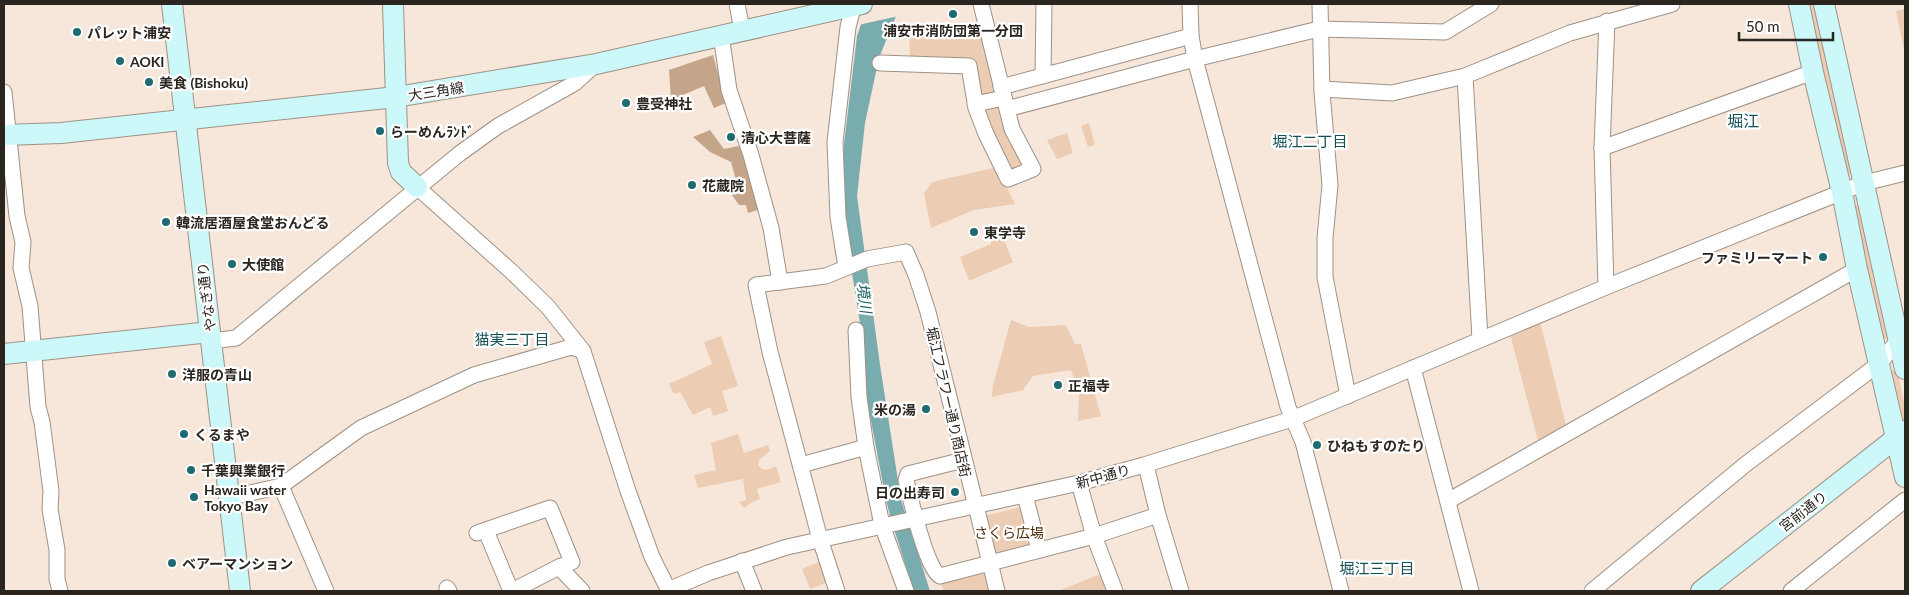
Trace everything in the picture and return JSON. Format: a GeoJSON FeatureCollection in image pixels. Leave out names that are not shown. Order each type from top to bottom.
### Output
{"type":"FeatureCollection","features":[{"type":"Feature","properties":{"kind":"street","name":"やなぎ通り"},"geometry":{"type":"LineString","coordinates":[[172,4],[240,591]]}},
{"type":"Feature","properties":{"kind":"street"},"geometry":{"type":"LineString","coordinates":[[393,4],[398,163],[401,172],[548,307],[583,351],[628,491],[652,557],[668,591],[708,573],[787,547],[885,524]]}},
{"type":"Feature","properties":{"kind":"street"},"geometry":{"type":"LineString","coordinates":[[736,4],[742,30]]}},
{"type":"Feature","properties":{"kind":"street","name":"大三角線"},"geometry":{"type":"LineString","coordinates":[[6,135],[61,133],[396,97],[596,64],[857,4]]}},
{"type":"Feature","properties":{"kind":"street"},"geometry":{"type":"LineString","coordinates":[[836,591],[820,539],[770,352],[756,285],[833,274],[849,266],[838,217],[835,142],[846,36],[857,4]]}},
{"type":"Feature","properties":{"kind":"street"},"geometry":{"type":"LineString","coordinates":[[880,62],[969,66],[975,104],[986,134],[1008,179],[1033,169],[1017,141],[1004,98],[981,4]]}},
{"type":"Feature","properties":{"kind":"street"},"geometry":{"type":"LineString","coordinates":[[1043,76],[1044,4]]}},
{"type":"Feature","properties":{"kind":"street"},"geometry":{"type":"LineString","coordinates":[[1190,4],[1190,36],[1285,398],[1303,442],[1341,591]]}},
{"type":"Feature","properties":{"kind":"street"},"geometry":{"type":"LineString","coordinates":[[1320,4],[1322,89],[1330,185],[1325,238],[1325,277],[1348,396]]}},
{"type":"Feature","properties":{"kind":"street"},"geometry":{"type":"LineString","coordinates":[[975,104],[1196,59],[1320,29],[1445,32],[1491,4]]}},
{"type":"Feature","properties":{"kind":"street"},"geometry":{"type":"LineString","coordinates":[[1322,89],[1392,93],[1465,76],[1570,33],[1606,21],[1672,4]]}},
{"type":"Feature","properties":{"kind":"street"},"geometry":{"type":"LineString","coordinates":[[1799,4],[1813,72],[1842,192],[1857,270],[1880,363],[1901,434],[1905,477]]}},
{"type":"Feature","properties":{"kind":"street"},"geometry":{"type":"LineString","coordinates":[[1824,4],[1864,183],[1902,338],[1905,369]]}},
{"type":"Feature","properties":{"kind":"street"},"geometry":{"type":"LineString","coordinates":[[1606,21],[1602,148],[1606,287]]}},
{"type":"Feature","properties":{"kind":"street"},"geometry":{"type":"LineString","coordinates":[[721,35],[729,90],[752,155],[771,228],[780,282]]}},
{"type":"Feature","properties":{"kind":"street"},"geometry":{"type":"LineString","coordinates":[[1004,98],[1043,76],[1190,36]]}},
{"type":"Feature","properties":{"kind":"street"},"geometry":{"type":"LineString","coordinates":[[4,354],[211,336],[236,338],[459,154],[498,126],[575,83],[596,64]]}},
{"type":"Feature","properties":{"kind":"street"},"geometry":{"type":"LineString","coordinates":[[1602,148],[1813,72]]}},
{"type":"Feature","properties":{"kind":"street"},"geometry":{"type":"LineString","coordinates":[[1465,76],[1480,340]]}},
{"type":"Feature","properties":{"kind":"street"},"geometry":{"type":"LineString","coordinates":[[4,92],[6,135],[17,216],[23,242],[21,268],[30,306],[38,407],[51,491],[52,522],[57,550],[57,579],[60,591]]}},
{"type":"Feature","properties":{"kind":"street","name":"新中通り"},"geometry":{"type":"LineString","coordinates":[[885,524],[1080,483],[1146,465],[1292,419],[1606,287],[1864,183],[1905,173]]}},
{"type":"Feature","properties":{"kind":"street","name":"堀江フラワー通り商店街"},"geometry":{"type":"LineString","coordinates":[[849,266],[867,259],[906,252],[928,312],[963,460],[997,591]]}},
{"type":"Feature","properties":{"kind":"street"},"geometry":{"type":"LineString","coordinates":[[1448,501],[1857,270]]}},
{"type":"Feature","properties":{"kind":"street"},"geometry":{"type":"LineString","coordinates":[[856,330],[859,396],[866,447],[885,524],[906,591]]}},
{"type":"Feature","properties":{"kind":"street"},"geometry":{"type":"LineString","coordinates":[[1592,591],[1746,464],[1880,363],[1902,338]]}},
{"type":"Feature","properties":{"kind":"street"},"geometry":{"type":"LineString","coordinates":[[228,498],[281,486],[361,428],[474,375],[571,347],[583,351]]}},
{"type":"Feature","properties":{"kind":"street"},"geometry":{"type":"LineString","coordinates":[[1413,368],[1470,591]]}},
{"type":"Feature","properties":{"kind":"street","name":"宮前通り"},"geometry":{"type":"LineString","coordinates":[[1701,591],[1901,434]]}},
{"type":"Feature","properties":{"kind":"street"},"geometry":{"type":"LineString","coordinates":[[801,465],[866,447]]}},
{"type":"Feature","properties":{"kind":"street"},"geometry":{"type":"LineString","coordinates":[[963,460],[908,474],[906,480],[913,519],[935,574],[940,576],[1094,536],[1158,515]]}},
{"type":"Feature","properties":{"kind":"street"},"geometry":{"type":"LineString","coordinates":[[1146,465],[1158,515],[1181,591]]}},
{"type":"Feature","properties":{"kind":"street"},"geometry":{"type":"LineString","coordinates":[[1080,483],[1094,536],[1115,591]]}},
{"type":"Feature","properties":{"kind":"street"},"geometry":{"type":"LineString","coordinates":[[281,486],[326,591]]}},
{"type":"Feature","properties":{"kind":"street"},"geometry":{"type":"LineString","coordinates":[[1025,495],[1039,550]]}},
{"type":"Feature","properties":{"kind":"street"},"geometry":{"type":"LineString","coordinates":[[1791,591],[1905,500]]}},
{"type":"Feature","properties":{"kind":"street"},"geometry":{"type":"LineString","coordinates":[[550,508],[572,562],[560,567],[512,591],[482,532],[550,508]]}},
{"type":"Feature","properties":{"kind":"street"},"geometry":{"type":"LineString","coordinates":[[742,561],[754,591]]}},
{"type":"Feature","properties":{"kind":"street"},"geometry":{"type":"LineString","coordinates":[[560,567],[582,591]]}},
{"type":"Feature","properties":{"kind":"green space"},"geometry":{"type":"Polygon","coordinates":[[[1806,4],[1819,4],[1854,170],[1850,173],[1845,172],[1806,4]]]}},
{"type":"Feature","properties":{"kind":"green space"},"geometry":{"type":"Polygon","coordinates":[[[1905,9],[1905,50],[1904,50],[1896,11],[1905,9]]]}},
{"type":"Feature","properties":{"kind":"green space"},"geometry":{"type":"Polygon","coordinates":[[[909,30],[978,33],[982,35],[997,93],[981,96],[973,58],[910,59],[909,30]]]}},
{"type":"Feature","properties":{"kind":"green space"},"geometry":{"type":"Polygon","coordinates":[[[1000,103],[1023,163],[1021,170],[1012,174],[988,129],[984,106],[1000,103]]]}},
{"type":"Feature","properties":{"kind":"green space"},"geometry":{"type":"Polygon","coordinates":[[[1089,123],[1095,145],[1088,147],[1081,126],[1089,123]]]}},
{"type":"Feature","properties":{"kind":"green space"},"geometry":{"type":"Polygon","coordinates":[[[1067,133],[1073,153],[1057,159],[1047,140],[1067,133]]]}},
{"type":"Feature","properties":{"kind":"green space"},"geometry":{"type":"Polygon","coordinates":[[[997,167],[1015,204],[974,210],[931,228],[924,193],[932,182],[997,167]]]}},
{"type":"Feature","properties":{"kind":"green space"},"geometry":{"type":"Polygon","coordinates":[[[1861,205],[1890,336],[1886,339],[1882,338],[1852,207],[1861,205]]]}},
{"type":"Feature","properties":{"kind":"green space"},"geometry":{"type":"Polygon","coordinates":[[[1002,235],[1013,262],[969,281],[960,257],[991,244],[991,236],[1002,235]]]}},
{"type":"Feature","properties":{"kind":"green space"},"geometry":{"type":"Polygon","coordinates":[[[1011,320],[1029,327],[1066,325],[1075,344],[1081,344],[1101,416],[1078,421],[1079,393],[1071,370],[1033,376],[1023,390],[992,397],[993,385],[1011,320]]]}},
{"type":"Feature","properties":{"kind":"green space"},"geometry":{"type":"Polygon","coordinates":[[[1540,322],[1566,425],[1538,441],[1510,334],[1540,322]]]}},
{"type":"Feature","properties":{"kind":"green space"},"geometry":{"type":"Polygon","coordinates":[[[721,336],[738,386],[722,391],[728,411],[713,416],[710,407],[693,415],[680,392],[674,394],[669,384],[712,364],[704,342],[721,336]]]}},
{"type":"Feature","properties":{"kind":"green space"},"geometry":{"type":"Polygon","coordinates":[[[1894,370],[1898,373],[1905,407],[1905,423],[1901,420],[1890,374],[1894,370]]]}},
{"type":"Feature","properties":{"kind":"green space"},"geometry":{"type":"Polygon","coordinates":[[[738,434],[744,453],[768,445],[770,451],[760,459],[758,465],[764,470],[776,466],[781,482],[757,489],[760,499],[744,508],[739,502],[746,500],[743,479],[698,488],[694,475],[716,470],[711,443],[738,434]]]}},
{"type":"Feature","properties":{"kind":"green space","name":"さくら広場"},"geometry":{"type":"Polygon","coordinates":[[[1021,507],[1034,543],[1029,548],[998,556],[993,552],[984,518],[988,515],[1021,507]]]}},
{"type":"Feature","properties":{"kind":"green space"},"geometry":{"type":"Polygon","coordinates":[[[821,561],[829,582],[810,589],[802,569],[821,561]]]}},
{"type":"Feature","properties":{"kind":"green space"},"geometry":{"type":"Polygon","coordinates":[[[982,569],[987,574],[992,591],[944,591],[941,584],[945,578],[982,569]]]}},
{"type":"Feature","properties":{"kind":"green space"},"geometry":{"type":"Polygon","coordinates":[[[1103,573],[1110,591],[1058,591],[1103,573]]]}},
{"type":"Feature","properties":{"kind":"shaded area"},"geometry":{"type":"Polygon","coordinates":[[[713,55],[726,103],[714,108],[704,86],[671,100],[669,70],[713,55]]]}},
{"type":"Feature","properties":{"kind":"shaded area"},"geometry":{"type":"Polygon","coordinates":[[[710,130],[724,149],[738,146],[743,150],[761,209],[748,213],[746,205],[739,205],[732,195],[738,187],[731,162],[710,152],[693,137],[710,130]]]}},
{"type":"Feature","properties":{"kind":"water","name":"境川"},"geometry":{"type":"Polygon","coordinates":[[[868,4],[901,4],[879,58],[865,123],[857,196],[901,500],[930,591],[914,591],[886,500],[865,389],[865,354],[846,236],[843,176],[844,144],[857,36],[868,4]]]}},
{"type":"Feature","properties":{"kind":"pier"},"geometry":{"type":"Polygon","coordinates":[[[865,4],[904,4],[899,16],[858,25],[865,4]]]}},
{"type":"Feature","properties":{"kind":"place","name":"浦安市消防団第一分団"},"geometry":{"type":"Point","coordinates":[953,14]}},
{"type":"Feature","properties":{"kind":"place","name":"パレット浦安"},"geometry":{"type":"Point","coordinates":[77,32]}},
{"type":"Feature","properties":{"kind":"place","name":"AOKI"},"geometry":{"type":"Point","coordinates":[120,61]}},
{"type":"Feature","properties":{"kind":"place","name":"美食 (Bishoku)"},"geometry":{"type":"Point","coordinates":[149,82]}},
{"type":"Feature","properties":{"kind":"place","name":"豊受神社"},"geometry":{"type":"Point","coordinates":[626,103]}},
{"type":"Feature","properties":{"kind":"place","name":"らーめんﾗﾝﾄﾞ"},"geometry":{"type":"Point","coordinates":[380,131]}},
{"type":"Feature","properties":{"kind":"place","name":"清心大菩薩"},"geometry":{"type":"Point","coordinates":[731,137]}},
{"type":"Feature","properties":{"kind":"place","name":"花蔵院"},"geometry":{"type":"Point","coordinates":[692,185]}},
{"type":"Feature","properties":{"kind":"place","name":"韓流居酒屋食堂おんどる"},"geometry":{"type":"Point","coordinates":[166,222]}},
{"type":"Feature","properties":{"kind":"place","name":"東学寺"},"geometry":{"type":"Point","coordinates":[974,232]}},
{"type":"Feature","properties":{"kind":"place","name":"ファミリーマート"},"geometry":{"type":"Point","coordinates":[1823,257]}},
{"type":"Feature","properties":{"kind":"place","name":"大使館"},"geometry":{"type":"Point","coordinates":[232,264]}},
{"type":"Feature","properties":{"kind":"place","name":"洋服の青山"},"geometry":{"type":"Point","coordinates":[172,374]}},
{"type":"Feature","properties":{"kind":"place","name":"正福寺"},"geometry":{"type":"Point","coordinates":[1058,385]}},
{"type":"Feature","properties":{"kind":"place","name":"米の湯"},"geometry":{"type":"Point","coordinates":[926,409]}},
{"type":"Feature","properties":{"kind":"place","name":"くるまや"},"geometry":{"type":"Point","coordinates":[184,434]}},
{"type":"Feature","properties":{"kind":"place","name":"ひねもすのたり"},"geometry":{"type":"Point","coordinates":[1317,445]}},
{"type":"Feature","properties":{"kind":"place","name":"千葉興業銀行"},"geometry":{"type":"Point","coordinates":[191,470]}},
{"type":"Feature","properties":{"kind":"place","name":"日の出寿司"},"geometry":{"type":"Point","coordinates":[955,492]}},
{"type":"Feature","properties":{"kind":"place","name":"Hawaii water Tokyo Bay"},"geometry":{"type":"Point","coordinates":[194,497]}},
{"type":"Feature","properties":{"kind":"place","name":"ベアーマンション"},"geometry":{"type":"Point","coordinates":[172,563]}},
{"type":"Feature","properties":{"kind":"district","name":"堀江"},"geometry":{"type":"Point","coordinates":[1743,120]}},
{"type":"Feature","properties":{"kind":"district","name":"堀江二丁目"},"geometry":{"type":"Point","coordinates":[1310,141]}},
{"type":"Feature","properties":{"kind":"district","name":"猫実三丁目"},"geometry":{"type":"Point","coordinates":[512,339]}},
{"type":"Feature","properties":{"kind":"district","name":"堀江三丁目"},"geometry":{"type":"Point","coordinates":[1377,568]}}]}
